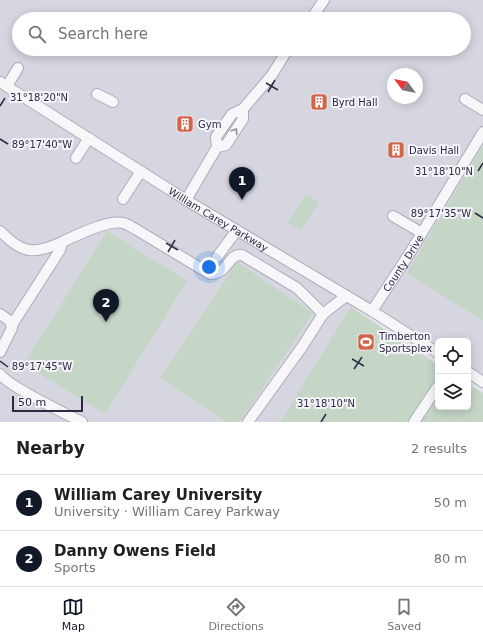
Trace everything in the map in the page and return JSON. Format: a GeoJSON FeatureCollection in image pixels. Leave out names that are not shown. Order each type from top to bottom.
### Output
{"type":"FeatureCollection","features":[{"type":"Feature","properties":{"kind":"street"},"geometry":{"type":"LineString","coordinates":[[316,12],[324,0]]}},
{"type":"Feature","properties":{"kind":"street"},"geometry":{"type":"LineString","coordinates":[[186,200],[217,147],[216,137],[232,114],[243,109],[272,75],[284,56]]}},
{"type":"Feature","properties":{"kind":"street"},"geometry":{"type":"LineString","coordinates":[[4,84],[18,68]]}},
{"type":"Feature","properties":{"kind":"street","name":"William Carey Parkway"},"geometry":{"type":"LineString","coordinates":[[4,84],[186,200],[372,311],[435,351]]}},
{"type":"Feature","properties":{"kind":"street"},"geometry":{"type":"LineString","coordinates":[[97,94],[113,102]]}},
{"type":"Feature","properties":{"kind":"street"},"geometry":{"type":"LineString","coordinates":[[465,99],[483,110]]}},
{"type":"Feature","properties":{"kind":"street","name":"County Drive"},"geometry":{"type":"LineString","coordinates":[[372,311],[422,233],[483,132]]}},
{"type":"Feature","properties":{"kind":"street"},"geometry":{"type":"LineString","coordinates":[[76,158],[88,138]]}},
{"type":"Feature","properties":{"kind":"street"},"geometry":{"type":"LineString","coordinates":[[123,199],[141,171]]}},
{"type":"Feature","properties":{"kind":"street"},"geometry":{"type":"LineString","coordinates":[[393,216],[422,233]]}},
{"type":"Feature","properties":{"kind":"street"},"geometry":{"type":"LineString","coordinates":[[0,231],[11,243],[24,249],[43,249],[104,225],[122,222],[210,274],[219,273],[234,256],[239,254],[242,255],[297,288],[323,314]]}},
{"type":"Feature","properties":{"kind":"street"},"geometry":{"type":"LineString","coordinates":[[217,257],[237,230]]}},
{"type":"Feature","properties":{"kind":"street"},"geometry":{"type":"LineString","coordinates":[[0,352],[12,328],[12,325],[60,250],[62,242]]}},
{"type":"Feature","properties":{"kind":"street"},"geometry":{"type":"LineString","coordinates":[[248,422],[302,347],[323,314],[346,296]]}},
{"type":"Feature","properties":{"kind":"street"},"geometry":{"type":"LineString","coordinates":[[0,314],[10,321],[12,325]]}},
{"type":"Feature","properties":{"kind":"street"},"geometry":{"type":"LineString","coordinates":[[0,374],[7,382],[82,422]]}},
{"type":"Feature","properties":{"kind":"street"},"geometry":{"type":"LineString","coordinates":[[471,374],[483,382]]}},
{"type":"Feature","properties":{"kind":"street"},"geometry":{"type":"LineString","coordinates":[[414,422],[435,390]]}},
{"type":"Feature","properties":{"kind":"shaded area"},"geometry":{"type":"Polygon","coordinates":[[[0,0],[483,0],[483,382],[471,375],[471,338],[435,338],[435,352],[355,302],[280,422],[0,422],[0,0]]]}},
{"type":"Feature","properties":{"kind":"green space"},"geometry":{"type":"Polygon","coordinates":[[[483,145],[483,321],[407,273],[483,145]]]}},
{"type":"Feature","properties":{"kind":"green space"},"geometry":{"type":"Polygon","coordinates":[[[306,194],[319,202],[301,231],[288,223],[306,194]]]}},
{"type":"Feature","properties":{"kind":"green space"},"geometry":{"type":"Polygon","coordinates":[[[107,231],[187,281],[105,414],[24,364],[107,231]]]}},
{"type":"Feature","properties":{"kind":"green space"},"geometry":{"type":"Polygon","coordinates":[[[237,262],[313,313],[240,422],[226,422],[160,378],[237,262]]]}},
{"type":"Feature","properties":{"kind":"green space","name":"Timberton Sportsplex"},"geometry":{"type":"Polygon","coordinates":[[[351,307],[435,363],[435,410],[471,410],[471,386],[483,393],[483,422],[280,422],[351,307]]]}},
{"type":"Feature","properties":{"kind":"place","name":"Byrd Hall"},"geometry":{"type":"Point","coordinates":[319,102]}},
{"type":"Feature","properties":{"kind":"place","name":"Gym"},"geometry":{"type":"Point","coordinates":[185,124]}},
{"type":"Feature","properties":{"kind":"place","name":"Davis Hall"},"geometry":{"type":"Point","coordinates":[396,150]}},
{"type":"Feature","properties":{"kind":"place","name":"William Carey University"},"geometry":{"type":"Point","coordinates":[242,200]}},
{"type":"Feature","properties":{"kind":"place","name":"Danny Owens Field"},"geometry":{"type":"Point","coordinates":[106,322]}},
{"type":"Feature","properties":{"kind":"place","name":"Timberton Sportsplex"},"geometry":{"type":"Point","coordinates":[366,342]}}]}
